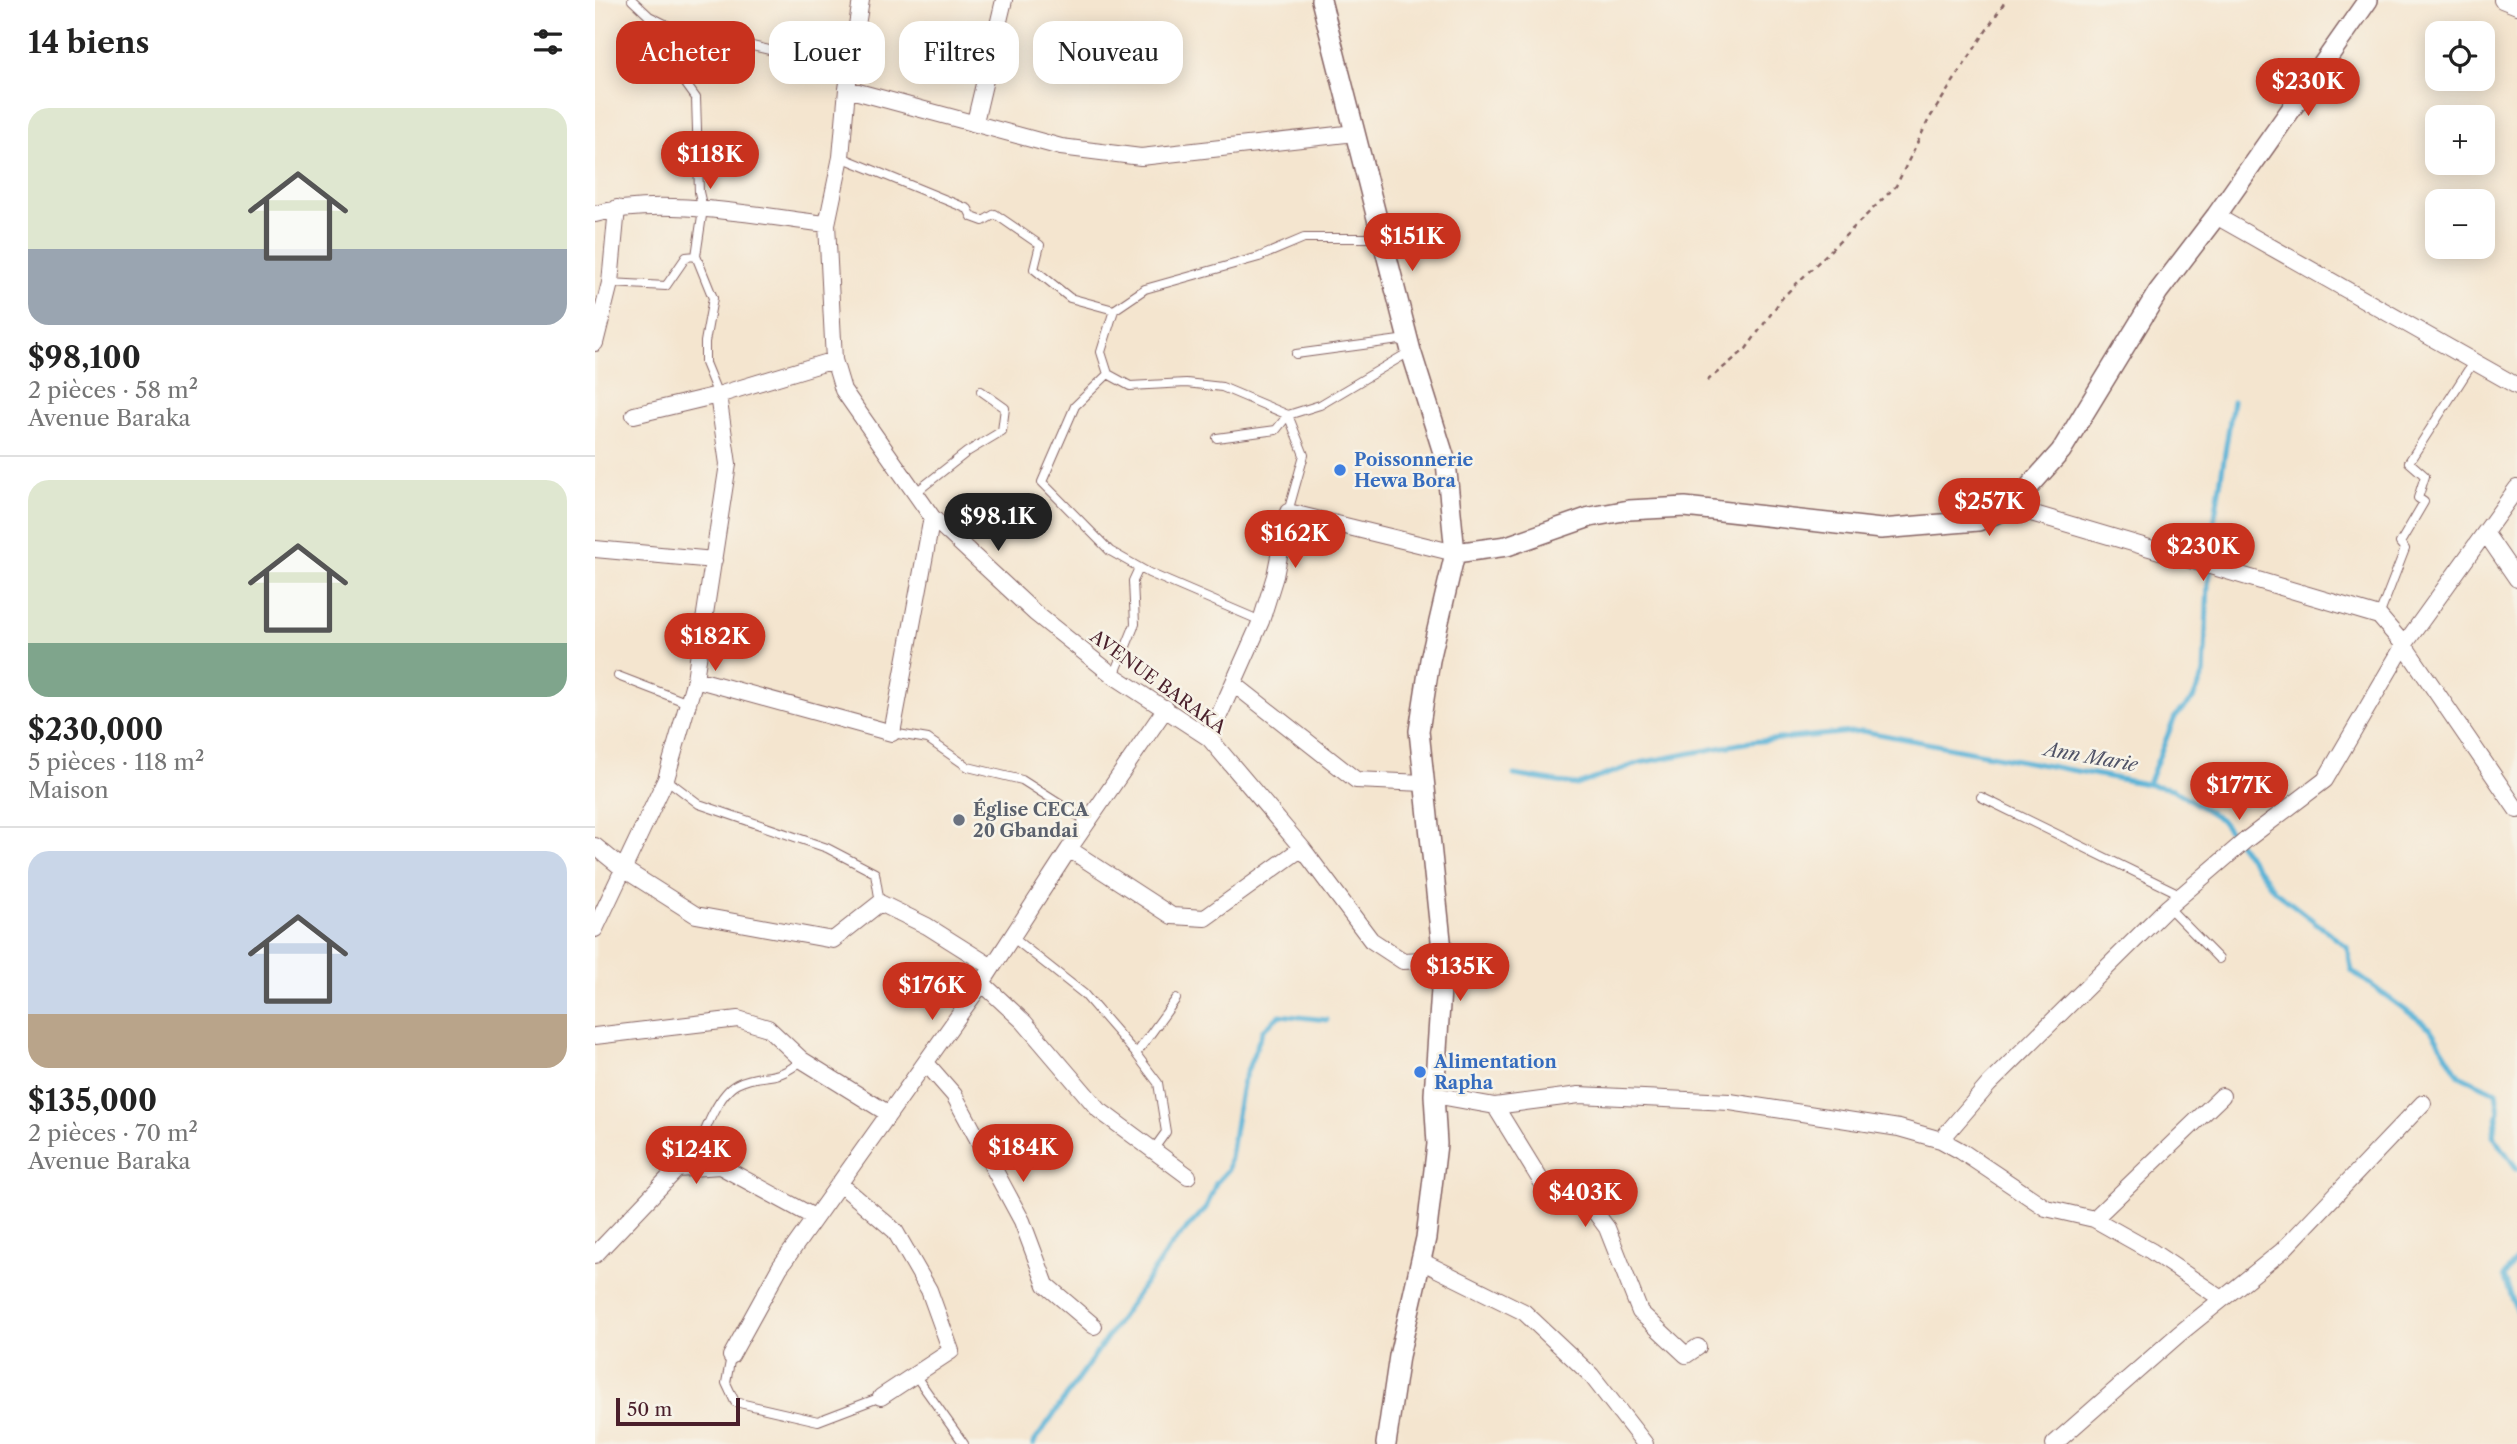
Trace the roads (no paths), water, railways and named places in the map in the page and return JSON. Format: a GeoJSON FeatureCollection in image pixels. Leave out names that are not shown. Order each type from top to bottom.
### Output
{"type":"FeatureCollection","features":[{"type":"Feature","properties":{"kind":"street","name":"AVENUE BARAKA"},"geometry":{"type":"LineString","coordinates":[[859,21],[862,0]]}},
{"type":"Feature","properties":{"kind":"street"},"geometry":{"type":"LineString","coordinates":[[975,122],[1005,0]]}},
{"type":"Feature","properties":{"kind":"street"},"geometry":{"type":"LineString","coordinates":[[1321,0],[1410,345],[1446,462],[1455,553],[1430,660],[1419,731],[1443,959],[1434,1095],[1437,1144],[1421,1261],[1399,1356],[1386,1444]]}},
{"type":"Feature","properties":{"kind":"street"},"geometry":{"type":"LineString","coordinates":[[1209,738],[1261,621],[1275,576],[1288,512],[1455,553],[1507,546],[1590,517],[1629,510],[1685,507],[1881,529],[1978,521],[2011,507],[2061,450],[2158,292],[2368,0]]}},
{"type":"Feature","properties":{"kind":"street"},"geometry":{"type":"LineString","coordinates":[[2502,0],[2517,5]]}},
{"type":"Feature","properties":{"kind":"street","name":"AVENUE BARAKA"},"geometry":{"type":"LineString","coordinates":[[847,84],[841,157],[827,224],[834,360],[843,390],[932,517],[1035,613],[1114,676],[1209,738],[1302,848],[1371,940],[1403,961],[1443,959]]}},
{"type":"Feature","properties":{"kind":"street"},"geometry":{"type":"LineString","coordinates":[[846,89],[975,122],[1061,148],[1141,157],[1356,133]]}},
{"type":"Feature","properties":{"kind":"street"},"geometry":{"type":"LineString","coordinates":[[595,343],[610,283],[617,208]]}},
{"type":"Feature","properties":{"kind":"street"},"geometry":{"type":"LineString","coordinates":[[595,215],[617,208],[703,209],[827,224]]}},
{"type":"Feature","properties":{"kind":"street"},"geometry":{"type":"LineString","coordinates":[[2215,216],[2517,386]]}},
{"type":"Feature","properties":{"kind":"street"},"geometry":{"type":"LineString","coordinates":[[634,415],[718,395],[834,360]]}},
{"type":"Feature","properties":{"kind":"street"},"geometry":{"type":"LineString","coordinates":[[595,929],[666,779],[695,679],[729,464],[718,395]]}},
{"type":"Feature","properties":{"kind":"street"},"geometry":{"type":"LineString","coordinates":[[1941,1140],[1989,1084],[2168,906],[2246,840],[2325,780],[2404,645],[2517,488]]}},
{"type":"Feature","properties":{"kind":"street"},"geometry":{"type":"LineString","coordinates":[[2011,507],[2379,616],[2404,645],[2517,810]]}},
{"type":"Feature","properties":{"kind":"street"},"geometry":{"type":"LineString","coordinates":[[695,679],[892,733],[932,517]]}},
{"type":"Feature","properties":{"kind":"street"},"geometry":{"type":"LineString","coordinates":[[2486,534],[2517,579]]}},
{"type":"Feature","properties":{"kind":"street"},"geometry":{"type":"LineString","coordinates":[[595,550],[713,560]]}},
{"type":"Feature","properties":{"kind":"street"},"geometry":{"type":"LineString","coordinates":[[1234,684],[1356,780],[1424,783]]}},
{"type":"Feature","properties":{"kind":"street"},"geometry":{"type":"LineString","coordinates":[[731,1356],[780,1267],[982,983],[1069,849],[1166,708]]}},
{"type":"Feature","properties":{"kind":"street"},"geometry":{"type":"LineString","coordinates":[[595,846],[622,868],[697,915],[833,940],[880,903],[927,926],[992,967]]}},
{"type":"Feature","properties":{"kind":"street"},"geometry":{"type":"LineString","coordinates":[[1069,849],[1172,916],[1205,918],[1302,848]]}},
{"type":"Feature","properties":{"kind":"street"},"geometry":{"type":"LineString","coordinates":[[595,863],[622,868]]}},
{"type":"Feature","properties":{"kind":"street"},"geometry":{"type":"LineString","coordinates":[[982,983],[1024,1022],[1100,1110],[1188,1176]]}},
{"type":"Feature","properties":{"kind":"street"},"geometry":{"type":"LineString","coordinates":[[595,1036],[738,1019],[768,1028],[802,1060],[889,1114]]}},
{"type":"Feature","properties":{"kind":"street"},"geometry":{"type":"LineString","coordinates":[[926,1063],[954,1096],[1022,1221],[1046,1285],[1094,1326]]}},
{"type":"Feature","properties":{"kind":"street"},"geometry":{"type":"LineString","coordinates":[[1434,1095],[1495,1106],[1579,1095],[1730,1102],[1899,1128],[1941,1140],[2046,1208],[2094,1219],[2151,1251],[2222,1299]]}},
{"type":"Feature","properties":{"kind":"street"},"geometry":{"type":"LineString","coordinates":[[2094,1219],[2223,1096]]}},
{"type":"Feature","properties":{"kind":"street"},"geometry":{"type":"LineString","coordinates":[[2054,1444],[2222,1299],[2282,1251],[2423,1103]]}},
{"type":"Feature","properties":{"kind":"street"},"geometry":{"type":"LineString","coordinates":[[1495,1106],[1546,1189],[1593,1209],[1607,1228],[1640,1312],[1686,1355],[1698,1348]]}},
{"type":"Feature","properties":{"kind":"street"},"geometry":{"type":"LineString","coordinates":[[595,1255],[677,1169],[720,1166],[814,1217]]}},
{"type":"Feature","properties":{"kind":"street"},"geometry":{"type":"LineString","coordinates":[[839,1183],[895,1231],[929,1290],[951,1352],[881,1397]]}},
{"type":"Feature","properties":{"kind":"street"},"geometry":{"type":"LineString","coordinates":[[1421,1261],[1524,1312],[1591,1375],[1645,1444]]}},
{"type":"Feature","properties":{"kind":"lane"},"geometry":{"type":"LineString","coordinates":[[632,0],[649,16],[659,21]]}},
{"type":"Feature","properties":{"kind":"lane"},"geometry":{"type":"LineString","coordinates":[[686,84],[696,97],[699,192],[703,209],[696,256],[713,298],[705,342],[705,363],[718,395]]}},
{"type":"Feature","properties":{"kind":"lane"},"geometry":{"type":"LineString","coordinates":[[841,157],[968,209],[972,217],[983,221],[995,214],[1040,245],[1034,269],[1070,298],[1114,310]]}},
{"type":"Feature","properties":{"kind":"lane"},"geometry":{"type":"LineString","coordinates":[[1288,512],[1304,455],[1288,415],[1222,387],[1186,383],[1131,386],[1108,374],[1101,352],[1114,310],[1145,289],[1259,257],[1304,239],[1382,238]]}},
{"type":"Feature","properties":{"kind":"lane"},"geometry":{"type":"LineString","coordinates":[[610,283],[666,286],[686,257],[696,256]]}},
{"type":"Feature","properties":{"kind":"lane"},"geometry":{"type":"LineString","coordinates":[[1296,354],[1410,345]]}},
{"type":"Feature","properties":{"kind":"lane"},"geometry":{"type":"LineString","coordinates":[[1217,438],[1276,430],[1288,415],[1320,405],[1410,345]]}},
{"type":"Feature","properties":{"kind":"lane"},"geometry":{"type":"LineString","coordinates":[[2379,616],[2405,549],[2400,543],[2424,502],[2418,498],[2425,476],[2409,462],[2474,361]]}},
{"type":"Feature","properties":{"kind":"lane"},"geometry":{"type":"LineString","coordinates":[[1108,374],[1075,406],[1042,482],[1110,551],[1139,568],[1261,621]]}},
{"type":"Feature","properties":{"kind":"lane"},"geometry":{"type":"LineString","coordinates":[[915,493],[967,452],[1002,431],[1005,408],[981,391]]}},
{"type":"Feature","properties":{"kind":"lane"},"geometry":{"type":"LineString","coordinates":[[1114,676],[1135,624],[1133,581],[1139,568]]}},
{"type":"Feature","properties":{"kind":"lane"},"geometry":{"type":"LineString","coordinates":[[618,676],[688,703]]}},
{"type":"Feature","properties":{"kind":"lane"},"geometry":{"type":"LineString","coordinates":[[892,733],[928,739],[968,767],[1022,780],[1088,822]]}},
{"type":"Feature","properties":{"kind":"lane"},"geometry":{"type":"LineString","coordinates":[[666,779],[699,804],[827,848],[875,873],[880,903]]}},
{"type":"Feature","properties":{"kind":"lane"},"geometry":{"type":"LineString","coordinates":[[1981,797],[2184,895]]}},
{"type":"Feature","properties":{"kind":"lane"},"geometry":{"type":"LineString","coordinates":[[2168,906],[2219,959]]}},
{"type":"Feature","properties":{"kind":"lane"},"geometry":{"type":"LineString","coordinates":[[1012,937],[1084,994],[1158,1083],[1166,1132],[1153,1150]]}},
{"type":"Feature","properties":{"kind":"lane"},"geometry":{"type":"LineString","coordinates":[[1136,1054],[1176,999]]}},
{"type":"Feature","properties":{"kind":"lane"},"geometry":{"type":"LineString","coordinates":[[690,1168],[723,1095],[738,1083],[787,1073],[802,1060]]}},
{"type":"Feature","properties":{"kind":"lane"},"geometry":{"type":"LineString","coordinates":[[731,1356],[726,1383],[735,1402],[818,1421],[881,1397]]}},
{"type":"Feature","properties":{"kind":"lane"},"geometry":{"type":"LineString","coordinates":[[915,1375],[964,1444]]}},
{"type":"Feature","properties":{"kind":"waterway"},"geometry":{"type":"LineString","coordinates":[[2148,784],[2175,717],[2193,699],[2204,674],[2208,583],[2214,554],[2211,542],[2233,401]]}},
{"type":"Feature","properties":{"kind":"waterway","name":"Ann Marie"},"geometry":{"type":"LineString","coordinates":[[1514,775],[1577,785],[1639,763],[1750,742],[1862,731],[2173,789],[2220,819],[2274,890],[2347,947],[2352,971],[2430,1028],[2459,1075],[2496,1092],[2499,1111],[2493,1135],[2517,1169]]}},
{"type":"Feature","properties":{"kind":"waterway"},"geometry":{"type":"LineString","coordinates":[[1033,1444],[1170,1247],[1206,1208],[1216,1183],[1228,1170],[1242,1084],[1263,1030],[1280,1015],[1327,1020]]}},
{"type":"Feature","properties":{"kind":"waterway","name":"Ann Marie"},"geometry":{"type":"LineString","coordinates":[[2517,1259],[2504,1276],[2517,1312]]}},
{"type":"Feature","properties":{"kind":"place","name":"Poissonnerie Hewa Bora"},"geometry":{"type":"Point","coordinates":[1340,470]}},
{"type":"Feature","properties":{"kind":"place","name":"Église CECA 20 Gbandai"},"geometry":{"type":"Point","coordinates":[959,820]}},
{"type":"Feature","properties":{"kind":"place","name":"Alimentation Rapha"},"geometry":{"type":"Point","coordinates":[1420,1072]}}]}
